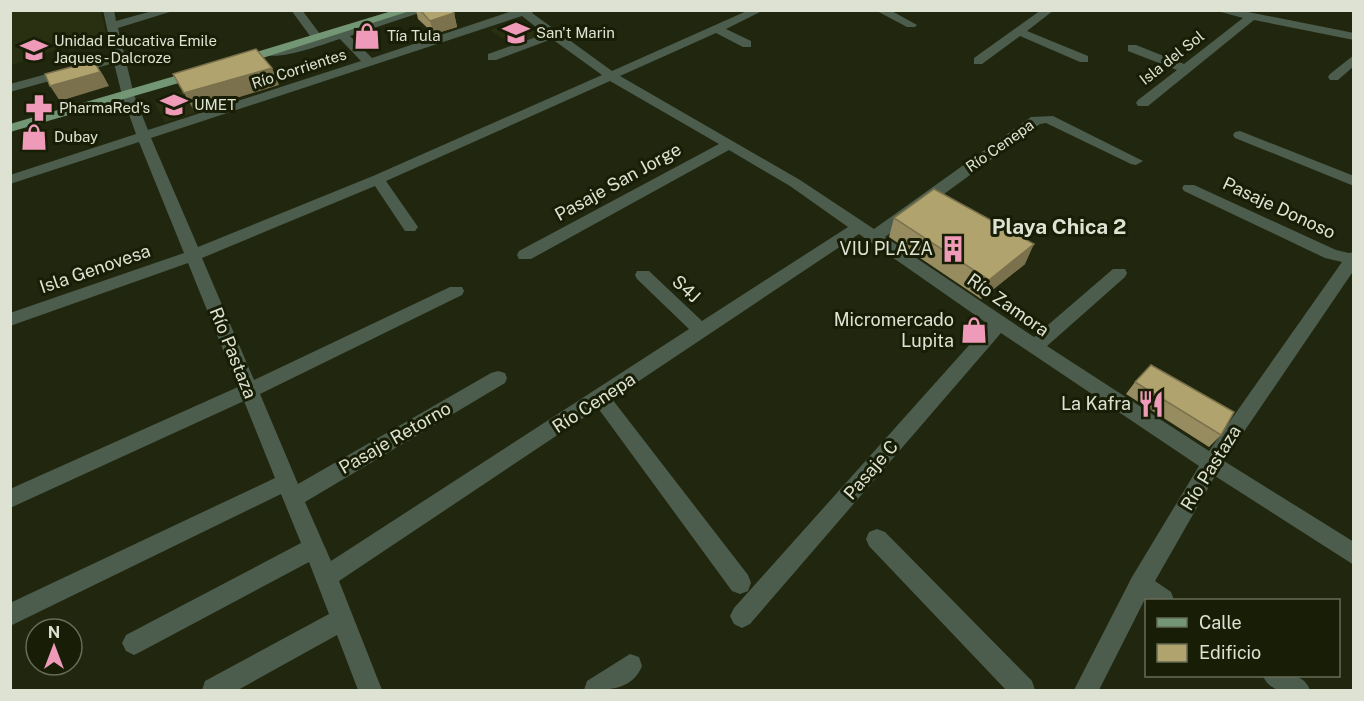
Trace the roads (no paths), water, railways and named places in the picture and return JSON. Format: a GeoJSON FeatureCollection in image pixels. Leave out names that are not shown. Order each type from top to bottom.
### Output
{"type":"FeatureCollection","features":[{"type":"Feature","properties":{"kind":"main road"},"geometry":{"type":"LineString","coordinates":[[229,64],[408,10]]}},
{"type":"Feature","properties":{"kind":"main road"},"geometry":{"type":"LineString","coordinates":[[10,128],[208,70]]}},
{"type":"Feature","properties":{"kind":"street","name":"Río Pastaza"},"geometry":{"type":"LineString","coordinates":[[108,10],[128,95],[144,137],[326,577],[370,690]]}},
{"type":"Feature","properties":{"kind":"street"},"geometry":{"type":"LineString","coordinates":[[112,26],[171,10]]}},
{"type":"Feature","properties":{"kind":"street"},"geometry":{"type":"LineString","coordinates":[[296,10],[314,34]]}},
{"type":"Feature","properties":{"kind":"street"},"geometry":{"type":"LineString","coordinates":[[268,53],[285,42],[391,10]]}},
{"type":"Feature","properties":{"kind":"street"},"geometry":{"type":"LineString","coordinates":[[268,53],[295,49],[423,10]]}},
{"type":"Feature","properties":{"kind":"street","name":"Isla Genovesa"},"geometry":{"type":"LineString","coordinates":[[10,320],[194,255],[378,179],[759,10]]}},
{"type":"Feature","properties":{"kind":"street"},"geometry":{"type":"LineString","coordinates":[[880,10],[911,25]]}},
{"type":"Feature","properties":{"kind":"street"},"geometry":{"type":"LineString","coordinates":[[978,61],[1049,10]]}},
{"type":"Feature","properties":{"kind":"street"},"geometry":{"type":"LineString","coordinates":[[1219,10],[1353,37]]}},
{"type":"Feature","properties":{"kind":"street","name":"Río Zamora"},"geometry":{"type":"LineString","coordinates":[[524,11],[552,40],[730,144],[868,231],[1034,347],[1353,555]]}},
{"type":"Feature","properties":{"kind":"street","name":"Río Corrientes"},"geometry":{"type":"LineString","coordinates":[[10,180],[524,11]]}},
{"type":"Feature","properties":{"kind":"street","name":"Isla del Sol"},"geometry":{"type":"LineString","coordinates":[[1143,103],[1251,17]]}},
{"type":"Feature","properties":{"kind":"street"},"geometry":{"type":"LineString","coordinates":[[717,28],[747,44]]}},
{"type":"Feature","properties":{"kind":"street"},"geometry":{"type":"LineString","coordinates":[[1019,32],[1084,59]]}},
{"type":"Feature","properties":{"kind":"street"},"geometry":{"type":"LineString","coordinates":[[342,35],[370,63]]}},
{"type":"Feature","properties":{"kind":"street"},"geometry":{"type":"LineString","coordinates":[[492,57],[552,40]]}},
{"type":"Feature","properties":{"kind":"street"},"geometry":{"type":"LineString","coordinates":[[1132,48],[1186,69]]}},
{"type":"Feature","properties":{"kind":"street"},"geometry":{"type":"LineString","coordinates":[[10,88],[119,58]]}},
{"type":"Feature","properties":{"kind":"street"},"geometry":{"type":"LineString","coordinates":[[1334,77],[1353,59]]}},
{"type":"Feature","properties":{"kind":"street","name":"Río Cenepa"},"geometry":{"type":"LineString","coordinates":[[326,577],[702,330],[868,231],[1036,120],[1048,119],[1136,161]]}},
{"type":"Feature","properties":{"kind":"street"},"geometry":{"type":"LineString","coordinates":[[1240,135],[1353,182]]}},
{"type":"Feature","properties":{"kind":"street","name":"Pasaje San Jorge"},"geometry":{"type":"LineString","coordinates":[[525,255],[730,144]]}},
{"type":"Feature","properties":{"kind":"street"},"geometry":{"type":"LineString","coordinates":[[378,179],[410,226]]}},
{"type":"Feature","properties":{"kind":"street","name":"Pasaje Donoso"},"geometry":{"type":"LineString","coordinates":[[1189,188],[1331,254],[1353,258]]}},
{"type":"Feature","properties":{"kind":"street","name":"Río Pastaza"},"geometry":{"type":"LineString","coordinates":[[1086,690],[1140,585],[1211,464],[1353,258]]}},
{"type":"Feature","properties":{"kind":"street"},"geometry":{"type":"LineString","coordinates":[[1034,347],[1119,273]]}},
{"type":"Feature","properties":{"kind":"street","name":"S4J"},"geometry":{"type":"LineString","coordinates":[[643,275],[702,330]]}},
{"type":"Feature","properties":{"kind":"street"},"geometry":{"type":"LineString","coordinates":[[10,499],[248,391],[456,291]]}},
{"type":"Feature","properties":{"kind":"street","name":"Pasaje C"},"geometry":{"type":"LineString","coordinates":[[742,616],[999,323]]}},
{"type":"Feature","properties":{"kind":"street","name":"Pasaje Retorno"},"geometry":{"type":"LineString","coordinates":[[10,615],[290,490],[498,378]]}},
{"type":"Feature","properties":{"kind":"street"},"geometry":{"type":"LineString","coordinates":[[601,398],[740,583]]}},
{"type":"Feature","properties":{"kind":"street"},"geometry":{"type":"LineString","coordinates":[[877,539],[1023,690]]}},
{"type":"Feature","properties":{"kind":"street"},"geometry":{"type":"LineString","coordinates":[[134,643],[314,548]]}},
{"type":"Feature","properties":{"kind":"street"},"geometry":{"type":"LineString","coordinates":[[1140,585],[1161,599]]}},
{"type":"Feature","properties":{"kind":"street"},"geometry":{"type":"LineString","coordinates":[[214,690],[341,620]]}},
{"type":"Feature","properties":{"kind":"street"},"geometry":{"type":"LineString","coordinates":[[596,690],[630,666]]}},
{"type":"Feature","properties":{"kind":"street"},"geometry":{"type":"LineString","coordinates":[[1278,677],[1298,690]]}},
{"type":"Feature","properties":{"kind":"place","name":"San't Marin"},"geometry":{"type":"Point","coordinates":[516,33]}},
{"type":"Feature","properties":{"kind":"place","name":"Tía Tula"},"geometry":{"type":"Point","coordinates":[367,36]}},
{"type":"Feature","properties":{"kind":"place","name":"Unidad Educativa Emile Jaques - Dalcroze"},"geometry":{"type":"Point","coordinates":[34,50]}},
{"type":"Feature","properties":{"kind":"place","name":"UMET"},"geometry":{"type":"Point","coordinates":[174,105]}},
{"type":"Feature","properties":{"kind":"place","name":"PharmaRed's"},"geometry":{"type":"Point","coordinates":[39,108]}},
{"type":"Feature","properties":{"kind":"place","name":"Dubay"},"geometry":{"type":"Point","coordinates":[34,137]}},
{"type":"Feature","properties":{"kind":"place","name":"VIU PLAZA"},"geometry":{"type":"Point","coordinates":[953,249]}},
{"type":"Feature","properties":{"kind":"place","name":"Micromercado Lupita"},"geometry":{"type":"Point","coordinates":[974,330]}},
{"type":"Feature","properties":{"kind":"place","name":"La Kafra"},"geometry":{"type":"Point","coordinates":[1151,404]}},
{"type":"Feature","properties":{"kind":"district","name":"Playa Chica 2"},"geometry":{"type":"Point","coordinates":[1059,227]}}]}
